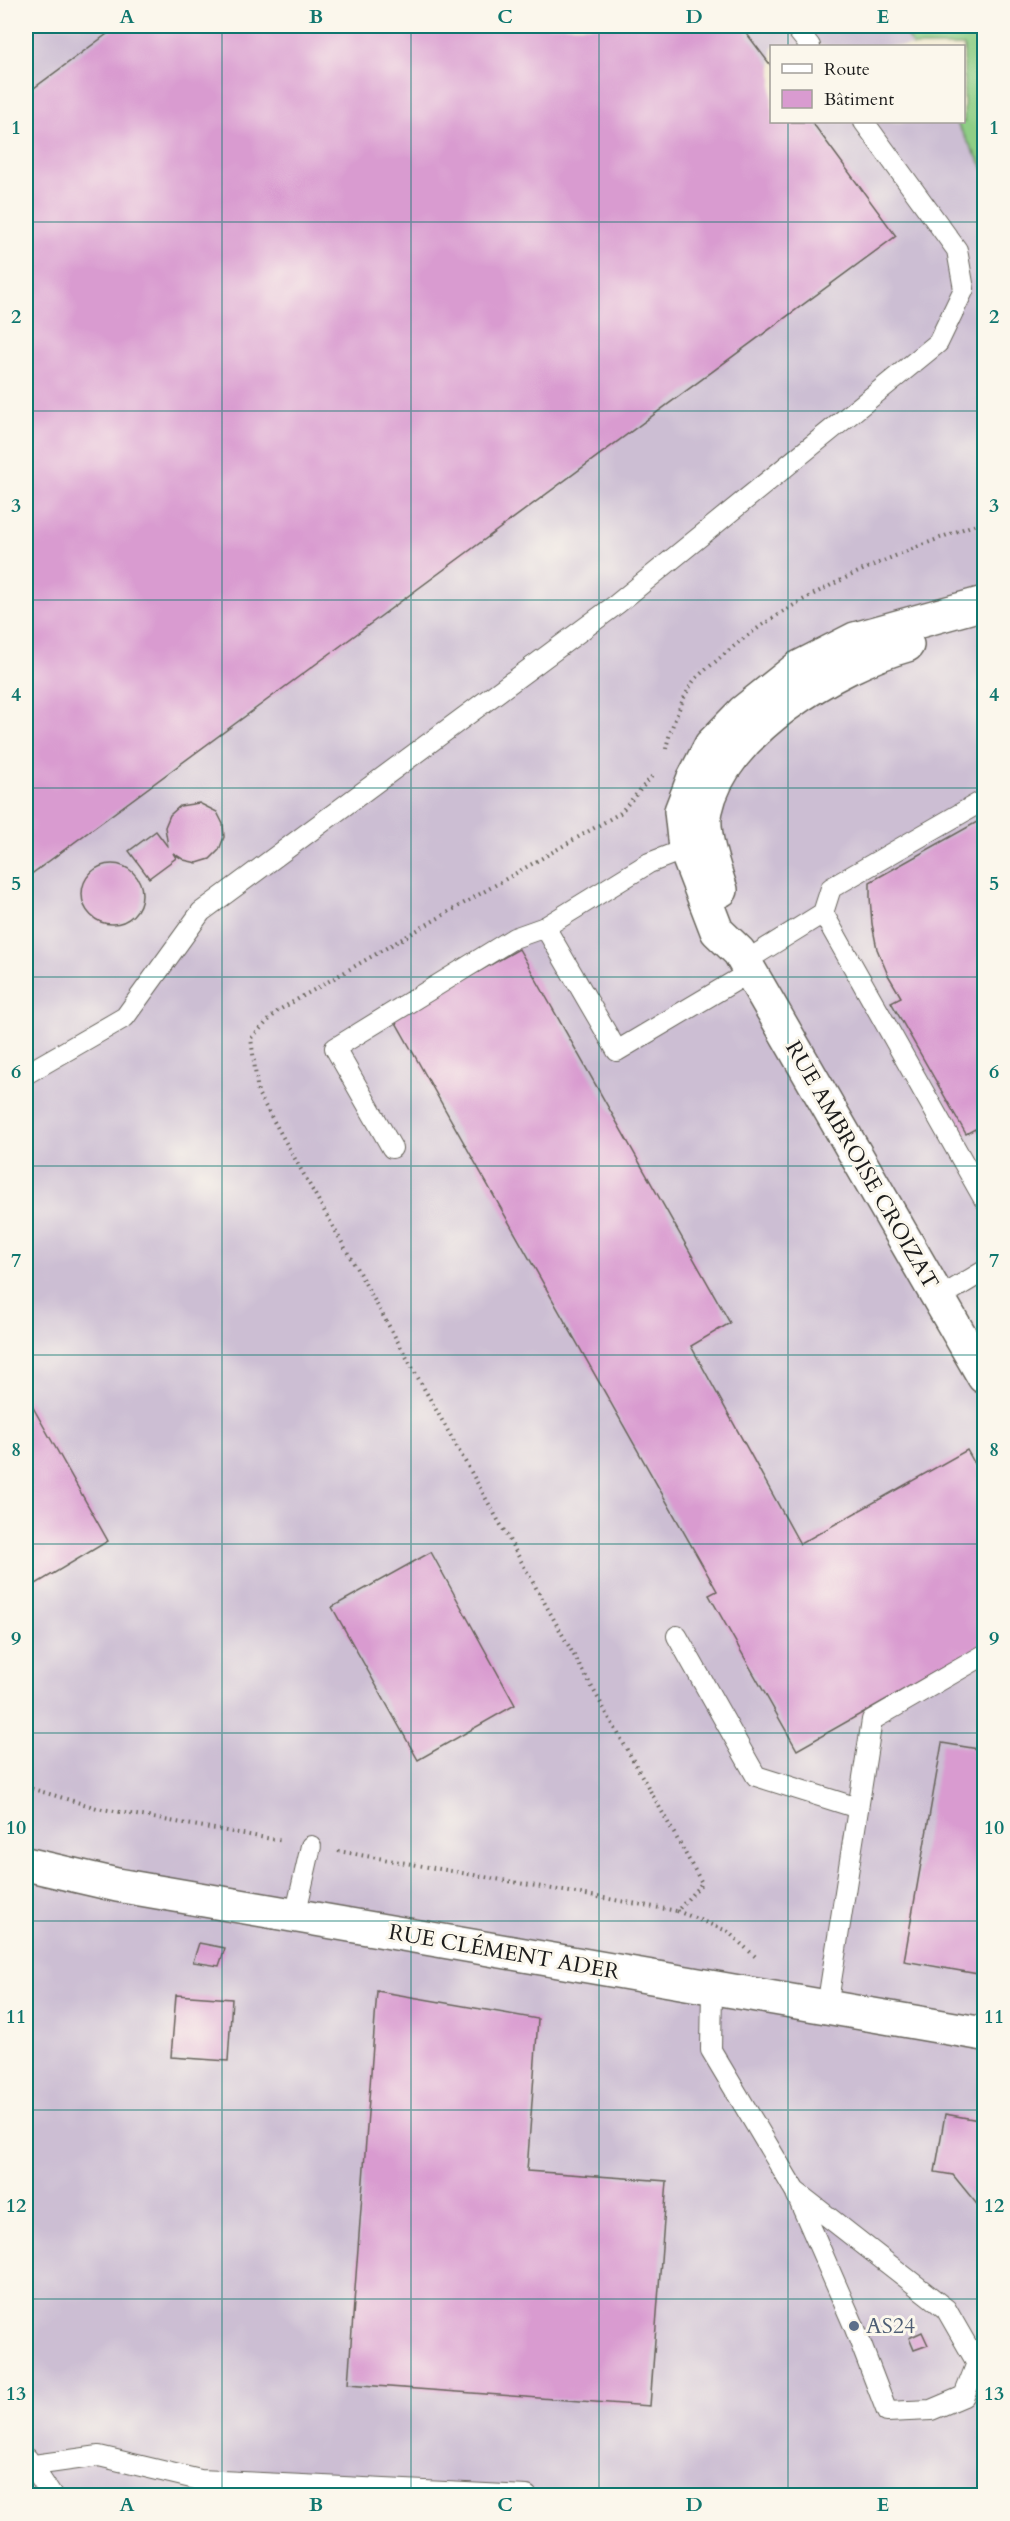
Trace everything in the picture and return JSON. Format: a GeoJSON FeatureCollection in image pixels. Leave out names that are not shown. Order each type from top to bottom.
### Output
{"type":"FeatureCollection","features":[{"type":"Feature","properties":{"kind":"street","name":"RUE AMBROISE CROIZAT"},"geometry":{"type":"LineString","coordinates":[[984,603],[855,639],[798,668],[743,712],[711,745],[693,780],[681,811],[696,845],[717,931],[744,962],[984,1377]]}},
{"type":"Feature","properties":{"kind":"street","name":"RUE AMBROISE CROIZAT"},"geometry":{"type":"LineString","coordinates":[[696,845],[716,779],[743,741],[803,693],[878,653],[984,624]]}},
{"type":"Feature","properties":{"kind":"street","name":"RUE CLÉMENT ADER"},"geometry":{"type":"LineString","coordinates":[[26,1864],[117,1886],[984,2034]]}},
{"type":"Feature","properties":{"kind":"lane"},"geometry":{"type":"LineString","coordinates":[[794,26],[809,45]]}},
{"type":"Feature","properties":{"kind":"lane"},"geometry":{"type":"LineString","coordinates":[[26,1074],[125,1017],[201,912],[617,604],[938,344],[964,289],[957,250],[865,123]]}},
{"type":"Feature","properties":{"kind":"lane"},"geometry":{"type":"LineString","coordinates":[[545,927],[617,1051],[744,962],[823,914],[831,888],[984,800]]}},
{"type":"Feature","properties":{"kind":"lane"},"geometry":{"type":"LineString","coordinates":[[392,1148],[335,1048],[514,938],[545,927],[649,863],[696,845]]}},
{"type":"Feature","properties":{"kind":"lane"},"geometry":{"type":"LineString","coordinates":[[823,914],[984,1199]]}},
{"type":"Feature","properties":{"kind":"lane"},"geometry":{"type":"LineString","coordinates":[[939,1298],[984,1271]]}},
{"type":"Feature","properties":{"kind":"lane"},"geometry":{"type":"LineString","coordinates":[[677,1636],[756,1776],[858,1808]]}},
{"type":"Feature","properties":{"kind":"lane"},"geometry":{"type":"LineString","coordinates":[[827,2007],[872,1720],[984,1655]]}},
{"type":"Feature","properties":{"kind":"lane"},"geometry":{"type":"LineString","coordinates":[[295,1916],[311,1846]]}},
{"type":"Feature","properties":{"kind":"lane"},"geometry":{"type":"LineString","coordinates":[[712,1988],[711,2050],[795,2191],[854,2326],[887,2412],[931,2410],[964,2396],[977,2363],[946,2308],[795,2191]]}},
{"type":"Feature","properties":{"kind":"lane"},"geometry":{"type":"LineString","coordinates":[[51,2496],[30,2460],[99,2456],[200,2480],[527,2496]]}},
{"type":"Feature","properties":{"kind":"path"},"geometry":{"type":"LineString","coordinates":[[665,753],[669,734],[693,682],[739,642],[821,590],[984,521]]}},
{"type":"Feature","properties":{"kind":"path"},"geometry":{"type":"LineString","coordinates":[[656,773],[620,813],[279,1010],[251,1038],[258,1093],[702,1883],[677,1911]]}},
{"type":"Feature","properties":{"kind":"path"},"geometry":{"type":"LineString","coordinates":[[26,1787],[97,1808],[677,1911],[727,1931],[758,1959]]}},
{"type":"Feature","properties":{"kind":"shaded area"},"geometry":{"type":"Polygon","coordinates":[[[26,26],[900,26],[912,45],[770,45],[770,123],[957,123],[984,169],[984,2495],[26,2496],[26,26]]]}},
{"type":"Feature","properties":{"kind":"green space"},"geometry":{"type":"Polygon","coordinates":[[[900,26],[984,26],[984,169],[957,123],[965,123],[965,45],[912,45],[900,26]]]}},
{"type":"Feature","properties":{"kind":"building"},"geometry":{"type":"Polygon","coordinates":[[[118,26],[741,26],[770,64],[770,123],[813,123],[896,236],[26,878],[26,94],[118,26]]]}},
{"type":"Feature","properties":{"kind":"building"},"geometry":{"type":"Polygon","coordinates":[[[199,803],[217,812],[223,824],[224,837],[219,850],[210,859],[197,863],[184,860],[173,853],[176,858],[149,878],[129,851],[156,831],[168,847],[165,827],[170,815],[180,806],[199,803]]]}},
{"type":"Feature","properties":{"kind":"building"},"geometry":{"type":"Polygon","coordinates":[[[984,818],[984,1143],[975,1129],[966,1134],[891,1002],[901,997],[877,949],[872,924],[870,882],[984,818]]]}},
{"type":"Feature","properties":{"kind":"building"},"geometry":{"type":"Polygon","coordinates":[[[112,864],[129,869],[137,877],[142,894],[137,911],[129,919],[112,924],[95,919],[87,911],[82,894],[87,877],[95,869],[112,864]]]}},
{"type":"Feature","properties":{"kind":"building"},"geometry":{"type":"Polygon","coordinates":[[[519,949],[730,1323],[691,1346],[800,1544],[967,1450],[984,1480],[984,1644],[797,1750],[709,1595],[717,1591],[394,1019],[519,949]]]}},
{"type":"Feature","properties":{"kind":"building"},"geometry":{"type":"Polygon","coordinates":[[[26,1395],[108,1541],[26,1590],[26,1395]]]}},
{"type":"Feature","properties":{"kind":"building"},"geometry":{"type":"Polygon","coordinates":[[[431,1552],[515,1705],[418,1760],[332,1607],[431,1552]]]}},
{"type":"Feature","properties":{"kind":"building"},"geometry":{"type":"Polygon","coordinates":[[[942,1743],[984,1750],[984,1975],[904,1961],[942,1743]]]}},
{"type":"Feature","properties":{"kind":"building"},"geometry":{"type":"Polygon","coordinates":[[[199,1943],[225,1948],[219,1966],[193,1962],[199,1943]]]}},
{"type":"Feature","properties":{"kind":"building"},"geometry":{"type":"Polygon","coordinates":[[[377,1991],[538,2019],[527,2171],[667,2181],[650,2406],[348,2384],[377,1991]]]}},
{"type":"Feature","properties":{"kind":"building"},"geometry":{"type":"Polygon","coordinates":[[[176,1995],[232,1999],[228,2061],[171,2057],[176,1995]]]}},
{"type":"Feature","properties":{"kind":"building"},"geometry":{"type":"Polygon","coordinates":[[[945,2114],[984,2121],[984,2213],[953,2175],[935,2172],[945,2114]]]}},
{"type":"Feature","properties":{"kind":"building"},"geometry":{"type":"Polygon","coordinates":[[[922,2332],[928,2345],[914,2350],[909,2338],[922,2332]]]}},
{"type":"Feature","properties":{"kind":"place","name":"AS24"},"geometry":{"type":"Point","coordinates":[854,2326]}}]}
